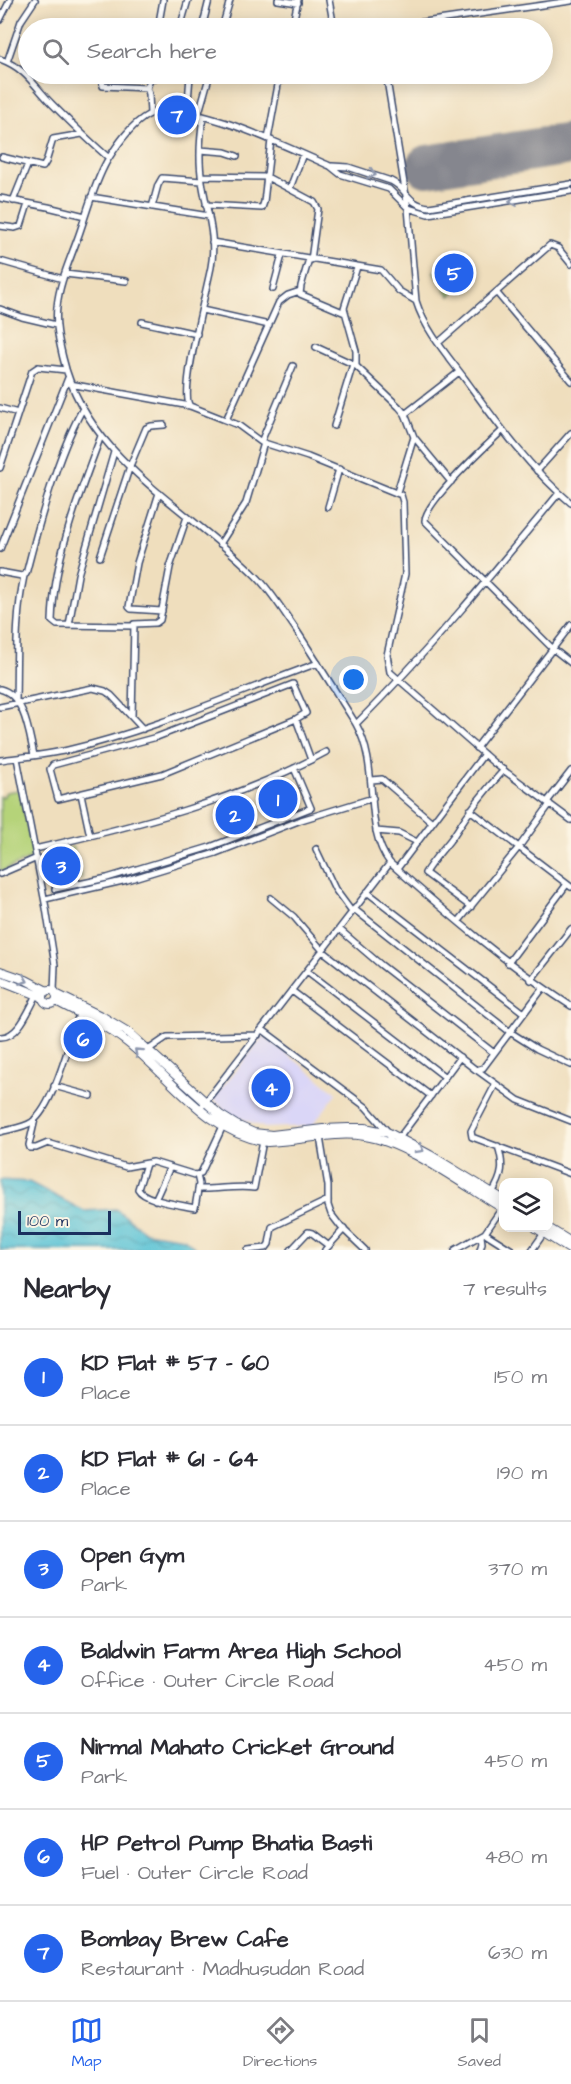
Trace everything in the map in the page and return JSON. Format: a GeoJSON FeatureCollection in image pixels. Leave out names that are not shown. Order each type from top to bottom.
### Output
{"type":"FeatureCollection","features":[{"type":"Feature","properties":{"kind":"main road"},"geometry":{"type":"LineString","coordinates":[[0,971],[26,980],[114,1033],[203,1106],[236,1125],[254,1132],[272,1135],[348,1128],[388,1132],[492,1193],[499,1201]]}},
{"type":"Feature","properties":{"kind":"main road"},"geometry":{"type":"LineString","coordinates":[[0,980],[49,995],[104,1017],[128,1032],[223,1126],[244,1137],[285,1142],[320,1137],[364,1135],[391,1144],[499,1204]]}},
{"type":"Feature","properties":{"kind":"main road"},"geometry":{"type":"LineString","coordinates":[[548,1232],[571,1250]]}},
{"type":"Feature","properties":{"kind":"main road"},"geometry":{"type":"LineString","coordinates":[[550,1232],[571,1242]]}},
{"type":"Feature","properties":{"kind":"street"},"geometry":{"type":"LineString","coordinates":[[0,20],[10,0]]}},
{"type":"Feature","properties":{"kind":"street"},"geometry":{"type":"LineString","coordinates":[[23,18],[35,0]]}},
{"type":"Feature","properties":{"kind":"street"},"geometry":{"type":"LineString","coordinates":[[160,18],[163,0]]}},
{"type":"Feature","properties":{"kind":"street"},"geometry":{"type":"LineString","coordinates":[[183,18],[188,0]]}},
{"type":"Feature","properties":{"kind":"street"},"geometry":{"type":"LineString","coordinates":[[204,18],[209,0]]}},
{"type":"Feature","properties":{"kind":"street"},"geometry":{"type":"LineString","coordinates":[[225,18],[230,0]]}},
{"type":"Feature","properties":{"kind":"street"},"geometry":{"type":"LineString","coordinates":[[278,0],[298,2],[294,18]]}},
{"type":"Feature","properties":{"kind":"street"},"geometry":{"type":"LineString","coordinates":[[329,0],[332,18]]}},
{"type":"Feature","properties":{"kind":"street"},"geometry":{"type":"LineString","coordinates":[[452,18],[571,1]]}},
{"type":"Feature","properties":{"kind":"street"},"geometry":{"type":"LineString","coordinates":[[7,62],[18,30]]}},
{"type":"Feature","properties":{"kind":"street"},"geometry":{"type":"LineString","coordinates":[[0,60],[18,67]]}},
{"type":"Feature","properties":{"kind":"street"},"geometry":{"type":"LineString","coordinates":[[38,84],[48,100],[109,158]]}},
{"type":"Feature","properties":{"kind":"street"},"geometry":{"type":"LineString","coordinates":[[103,84],[103,86],[147,88]]}},
{"type":"Feature","properties":{"kind":"street"},"geometry":{"type":"LineString","coordinates":[[148,84],[150,114]]}},
{"type":"Feature","properties":{"kind":"street"},"geometry":{"type":"LineString","coordinates":[[187,114],[189,84]]}},
{"type":"Feature","properties":{"kind":"street"},"geometry":{"type":"LineString","coordinates":[[190,406],[187,396],[197,334],[212,266],[212,242],[201,178],[200,150],[200,116],[208,84]]}},
{"type":"Feature","properties":{"kind":"street"},"geometry":{"type":"LineString","coordinates":[[206,205],[262,207],[267,177],[269,139],[278,84]]}},
{"type":"Feature","properties":{"kind":"street"},"geometry":{"type":"LineString","coordinates":[[388,84],[407,197],[416,301],[419,309],[438,344],[503,430],[537,471],[571,503]]}},
{"type":"Feature","properties":{"kind":"street"},"geometry":{"type":"LineString","coordinates":[[571,191],[434,214],[423,213],[408,208],[389,189],[340,174],[330,166],[226,123],[187,114],[170,112],[150,114],[128,132],[98,178],[59,292],[56,325],[69,381],[82,410],[101,436],[114,452],[159,493],[258,578],[318,663],[356,724],[363,736],[372,780],[376,831],[382,853],[396,869],[508,963],[571,1006]]}},
{"type":"Feature","properties":{"kind":"street"},"geometry":{"type":"LineString","coordinates":[[2,157],[39,167],[45,165],[53,140],[82,134]]}},
{"type":"Feature","properties":{"kind":"street"},"geometry":{"type":"LineString","coordinates":[[200,150],[225,152],[237,156]]}},
{"type":"Feature","properties":{"kind":"street"},"geometry":{"type":"LineString","coordinates":[[290,188],[303,154]]}},
{"type":"Feature","properties":{"kind":"street"},"geometry":{"type":"LineString","coordinates":[[13,201],[28,164]]}},
{"type":"Feature","properties":{"kind":"street"},"geometry":{"type":"LineString","coordinates":[[330,166],[348,167],[391,181],[397,184],[416,204],[429,207],[571,184]]}},
{"type":"Feature","properties":{"kind":"street"},"geometry":{"type":"LineString","coordinates":[[152,207],[162,178],[267,177],[290,188],[314,202],[318,209],[310,260],[300,291]]}},
{"type":"Feature","properties":{"kind":"street"},"geometry":{"type":"LineString","coordinates":[[91,197],[209,216]]}},
{"type":"Feature","properties":{"kind":"street"},"geometry":{"type":"LineString","coordinates":[[0,198],[85,216]]}},
{"type":"Feature","properties":{"kind":"street"},"geometry":{"type":"LineString","coordinates":[[0,226],[15,228],[21,226],[28,204]]}},
{"type":"Feature","properties":{"kind":"street"},"geometry":{"type":"LineString","coordinates":[[212,242],[384,272],[399,291],[416,301]]}},
{"type":"Feature","properties":{"kind":"street"},"geometry":{"type":"LineString","coordinates":[[438,344],[550,245],[558,248],[571,264]]}},
{"type":"Feature","properties":{"kind":"street"},"geometry":{"type":"LineString","coordinates":[[273,289],[282,255]]}},
{"type":"Feature","properties":{"kind":"street"},"geometry":{"type":"LineString","coordinates":[[0,261],[64,277],[126,281]]}},
{"type":"Feature","properties":{"kind":"street"},"geometry":{"type":"LineString","coordinates":[[334,426],[355,365],[356,351],[345,313],[346,300],[357,267]]}},
{"type":"Feature","properties":{"kind":"street"},"geometry":{"type":"LineString","coordinates":[[300,291],[304,297],[345,313]]}},
{"type":"Feature","properties":{"kind":"street"},"geometry":{"type":"LineString","coordinates":[[226,420],[279,302],[288,295],[300,291]]}},
{"type":"Feature","properties":{"kind":"street"},"geometry":{"type":"LineString","coordinates":[[496,292],[571,381]]}},
{"type":"Feature","properties":{"kind":"street"},"geometry":{"type":"LineString","coordinates":[[0,309],[56,325]]}},
{"type":"Feature","properties":{"kind":"street"},"geometry":{"type":"LineString","coordinates":[[202,310],[269,325]]}},
{"type":"Feature","properties":{"kind":"street"},"geometry":{"type":"LineString","coordinates":[[142,322],[197,334]]}},
{"type":"Feature","properties":{"kind":"street"},"geometry":{"type":"LineString","coordinates":[[316,347],[355,365],[399,407],[405,414],[414,437],[450,482]]}},
{"type":"Feature","properties":{"kind":"street"},"geometry":{"type":"LineString","coordinates":[[220,544],[246,503],[262,443],[293,366]]}},
{"type":"Feature","properties":{"kind":"street"},"geometry":{"type":"LineString","coordinates":[[0,468],[34,368],[66,370]]}},
{"type":"Feature","properties":{"kind":"street"},"geometry":{"type":"LineString","coordinates":[[405,414],[459,372]]}},
{"type":"Feature","properties":{"kind":"street"},"geometry":{"type":"LineString","coordinates":[[69,381],[190,406],[238,425],[262,443],[308,457],[397,492],[403,498],[405,574],[387,660],[390,672],[476,748],[571,820]]}},
{"type":"Feature","properties":{"kind":"street"},"geometry":{"type":"LineString","coordinates":[[0,549],[69,381]]}},
{"type":"Feature","properties":{"kind":"street"},"geometry":{"type":"LineString","coordinates":[[0,408],[18,413]]}},
{"type":"Feature","properties":{"kind":"street"},"geometry":{"type":"LineString","coordinates":[[16,702],[16,630],[24,576],[71,430],[82,410]]}},
{"type":"Feature","properties":{"kind":"street"},"geometry":{"type":"LineString","coordinates":[[100,557],[130,466],[146,428],[164,425]]}},
{"type":"Feature","properties":{"kind":"street"},"geometry":{"type":"LineString","coordinates":[[503,430],[450,482],[426,513],[425,521],[485,583],[552,648],[571,663]]}},
{"type":"Feature","properties":{"kind":"street"},"geometry":{"type":"LineString","coordinates":[[537,471],[571,433]]}},
{"type":"Feature","properties":{"kind":"street"},"geometry":{"type":"LineString","coordinates":[[101,436],[64,549],[55,591],[53,624],[134,626],[136,623],[158,622],[170,567],[188,517]]}},
{"type":"Feature","properties":{"kind":"street"},"geometry":{"type":"LineString","coordinates":[[397,492],[414,437]]}},
{"type":"Feature","properties":{"kind":"street"},"geometry":{"type":"LineString","coordinates":[[69,626],[78,574],[114,452]]}},
{"type":"Feature","properties":{"kind":"street"},"geometry":{"type":"LineString","coordinates":[[328,507],[339,469]]}},
{"type":"Feature","properties":{"kind":"street"},"geometry":{"type":"LineString","coordinates":[[159,493],[137,563],[129,607],[162,611]]}},
{"type":"Feature","properties":{"kind":"street"},"geometry":{"type":"LineString","coordinates":[[356,724],[399,681],[485,583],[559,493]]}},
{"type":"Feature","properties":{"kind":"street"},"geometry":{"type":"LineString","coordinates":[[0,572],[24,576]]}},
{"type":"Feature","properties":{"kind":"street"},"geometry":{"type":"LineString","coordinates":[[476,748],[571,625]]}},
{"type":"Feature","properties":{"kind":"street"},"geometry":{"type":"LineString","coordinates":[[132,717],[134,626]]}},
{"type":"Feature","properties":{"kind":"street"},"geometry":{"type":"LineString","coordinates":[[0,760],[66,751],[143,729],[318,663]]}},
{"type":"Feature","properties":{"kind":"street"},"geometry":{"type":"LineString","coordinates":[[293,684],[306,713],[296,718],[162,774],[58,799],[50,769],[53,765],[157,737],[293,684]]}},
{"type":"Feature","properties":{"kind":"street"},"geometry":{"type":"LineString","coordinates":[[0,706],[93,688],[111,695],[143,729]]}},
{"type":"Feature","properties":{"kind":"street"},"geometry":{"type":"LineString","coordinates":[[0,689],[9,693],[16,702],[28,728],[34,755]]}},
{"type":"Feature","properties":{"kind":"street"},"geometry":{"type":"LineString","coordinates":[[296,718],[311,760]]}},
{"type":"Feature","properties":{"kind":"street"},"geometry":{"type":"LineString","coordinates":[[35,849],[90,836],[232,795],[326,752]]}},
{"type":"Feature","properties":{"kind":"street"},"geometry":{"type":"LineString","coordinates":[[396,869],[484,754]]}},
{"type":"Feature","properties":{"kind":"street"},"geometry":{"type":"LineString","coordinates":[[0,1037],[11,1035],[49,995],[55,965],[45,899],[17,758]]}},
{"type":"Feature","properties":{"kind":"street"},"geometry":{"type":"LineString","coordinates":[[55,889],[107,878],[210,847],[311,808],[294,768]]}},
{"type":"Feature","properties":{"kind":"street"},"geometry":{"type":"LineString","coordinates":[[471,907],[425,873],[483,792],[504,770]]}},
{"type":"Feature","properties":{"kind":"street"},"geometry":{"type":"LineString","coordinates":[[459,921],[519,847],[571,771]]}},
{"type":"Feature","properties":{"kind":"street"},"geometry":{"type":"LineString","coordinates":[[372,780],[382,779],[432,822]]}},
{"type":"Feature","properties":{"kind":"street"},"geometry":{"type":"LineString","coordinates":[[81,794],[90,836]]}},
{"type":"Feature","properties":{"kind":"street"},"geometry":{"type":"LineString","coordinates":[[45,899],[127,880],[216,854],[301,820],[373,798]]}},
{"type":"Feature","properties":{"kind":"street"},"geometry":{"type":"LineString","coordinates":[[470,810],[569,886],[508,963]]}},
{"type":"Feature","properties":{"kind":"street"},"geometry":{"type":"LineString","coordinates":[[376,831],[399,833],[417,842]]}},
{"type":"Feature","properties":{"kind":"street"},"geometry":{"type":"LineString","coordinates":[[67,841],[77,884]]}},
{"type":"Feature","properties":{"kind":"street"},"geometry":{"type":"LineString","coordinates":[[316,849],[335,889],[353,911],[510,1032],[537,1049],[571,1065]]}},
{"type":"Feature","properties":{"kind":"street"},"geometry":{"type":"LineString","coordinates":[[0,874],[37,858]]}},
{"type":"Feature","properties":{"kind":"street"},"geometry":{"type":"LineString","coordinates":[[203,1106],[390,863]]}},
{"type":"Feature","properties":{"kind":"street"},"geometry":{"type":"LineString","coordinates":[[367,892],[524,1013]]}},
{"type":"Feature","properties":{"kind":"street"},"geometry":{"type":"LineString","coordinates":[[271,897],[294,917],[323,951],[495,1085],[518,1100],[571,1122]]}},
{"type":"Feature","properties":{"kind":"street"},"geometry":{"type":"LineString","coordinates":[[339,929],[381,965],[494,1053]]}},
{"type":"Feature","properties":{"kind":"street"},"geometry":{"type":"LineString","coordinates":[[531,980],[571,929]]}},
{"type":"Feature","properties":{"kind":"street"},"geometry":{"type":"LineString","coordinates":[[307,971],[445,1077]]}},
{"type":"Feature","properties":{"kind":"street"},"geometry":{"type":"LineString","coordinates":[[478,1071],[483,1068],[543,988]]}},
{"type":"Feature","properties":{"kind":"street"},"geometry":{"type":"LineString","coordinates":[[292,991],[430,1096]]}},
{"type":"Feature","properties":{"kind":"street"},"geometry":{"type":"LineString","coordinates":[[0,1132],[27,1125],[44,1107],[54,1086],[79,1014]]}},
{"type":"Feature","properties":{"kind":"street"},"geometry":{"type":"LineString","coordinates":[[148,1050],[167,1037],[261,1032],[366,1107],[388,1132],[391,1144]]}},
{"type":"Feature","properties":{"kind":"street"},"geometry":{"type":"LineString","coordinates":[[399,1138],[460,1057]]}},
{"type":"Feature","properties":{"kind":"street"},"geometry":{"type":"LineString","coordinates":[[495,1085],[471,1134],[475,1138],[571,1174]]}},
{"type":"Feature","properties":{"kind":"street"},"geometry":{"type":"LineString","coordinates":[[54,1086],[91,1096]]}},
{"type":"Feature","properties":{"kind":"street"},"geometry":{"type":"LineString","coordinates":[[35,1119],[30,1148],[48,1143],[126,1167],[156,1163],[197,1175]]}},
{"type":"Feature","properties":{"kind":"street"},"geometry":{"type":"LineString","coordinates":[[197,1175],[201,1173],[223,1126]]}},
{"type":"Feature","properties":{"kind":"street"},"geometry":{"type":"LineString","coordinates":[[320,1137],[331,1214],[365,1250]]}},
{"type":"Feature","properties":{"kind":"street"},"geometry":{"type":"LineString","coordinates":[[199,1189],[254,1188],[263,1141]]}},
{"type":"Feature","properties":{"kind":"street"},"geometry":{"type":"LineString","coordinates":[[492,1193],[502,1178],[503,1161],[498,1146]]}},
{"type":"Feature","properties":{"kind":"street"},"geometry":{"type":"LineString","coordinates":[[146,1164],[138,1191],[147,1198],[155,1200],[194,1208],[199,1189],[197,1175]]}},
{"type":"Feature","properties":{"kind":"street"},"geometry":{"type":"LineString","coordinates":[[155,1200],[170,1167]]}},
{"type":"Feature","properties":{"kind":"street"},"geometry":{"type":"LineString","coordinates":[[248,1250],[264,1249],[269,1244],[272,1227],[328,1200]]}},
{"type":"Feature","properties":{"kind":"street"},"geometry":{"type":"LineString","coordinates":[[455,1250],[483,1235],[499,1212]]}},
{"type":"Feature","properties":{"kind":"street"},"geometry":{"type":"LineString","coordinates":[[291,1250],[308,1232],[312,1233],[327,1248],[344,1229]]}},
{"type":"Feature","properties":{"kind":"street"},"geometry":{"type":"LineString","coordinates":[[532,1250],[545,1232]]}},
{"type":"Feature","properties":{"kind":"street"},"geometry":{"type":"LineString","coordinates":[[480,1250],[483,1235]]}},
{"type":"Feature","properties":{"kind":"street"},"geometry":{"type":"LineString","coordinates":[[483,1235],[512,1250]]}},
{"type":"Feature","properties":{"kind":"shaded area"},"geometry":{"type":"Polygon","coordinates":[[[264,1036],[337,1093],[312,1126],[265,1128],[230,1114],[213,1099],[264,1036]]]}},
{"type":"Feature","properties":{"kind":"green space"},"geometry":{"type":"Polygon","coordinates":[[[457,253],[474,274],[450,296],[434,272],[457,253]]]}},
{"type":"Feature","properties":{"kind":"green space"},"geometry":{"type":"Polygon","coordinates":[[[19,790],[34,857],[0,872],[0,796],[3,797],[6,792],[19,790]]]}},
{"type":"Feature","properties":{"kind":"green space"},"geometry":{"type":"Polygon","coordinates":[[[73,847],[82,878],[48,885],[42,853],[73,847]]]}},
{"type":"Feature","properties":{"kind":"water"},"geometry":{"type":"Polygon","coordinates":[[[0,1180],[29,1182],[84,1211],[116,1209],[145,1232],[184,1238],[197,1250],[0,1250],[0,1180]]]}},
{"type":"Feature","properties":{"kind":"runway"},"geometry":{"type":"LineString","coordinates":[[427,166],[571,144]]}},
{"type":"Feature","properties":{"kind":"place","name":"Bombay Brew Cafe"},"geometry":{"type":"Point","coordinates":[177,115]}},
{"type":"Feature","properties":{"kind":"place","name":"Nirmal Mahato Cricket Ground"},"geometry":{"type":"Point","coordinates":[454,273]}},
{"type":"Feature","properties":{"kind":"place","name":"KD Flat # 57 - 60"},"geometry":{"type":"Point","coordinates":[278,799]}},
{"type":"Feature","properties":{"kind":"place","name":"KD Flat # 61 - 64"},"geometry":{"type":"Point","coordinates":[235,815]}},
{"type":"Feature","properties":{"kind":"place","name":"Open Gym"},"geometry":{"type":"Point","coordinates":[61,866]}},
{"type":"Feature","properties":{"kind":"place","name":"HP Petrol Pump Bhatia Basti"},"geometry":{"type":"Point","coordinates":[83,1039]}},
{"type":"Feature","properties":{"kind":"place","name":"Baldwin Farm Area High School"},"geometry":{"type":"Point","coordinates":[271,1088]}}]}
